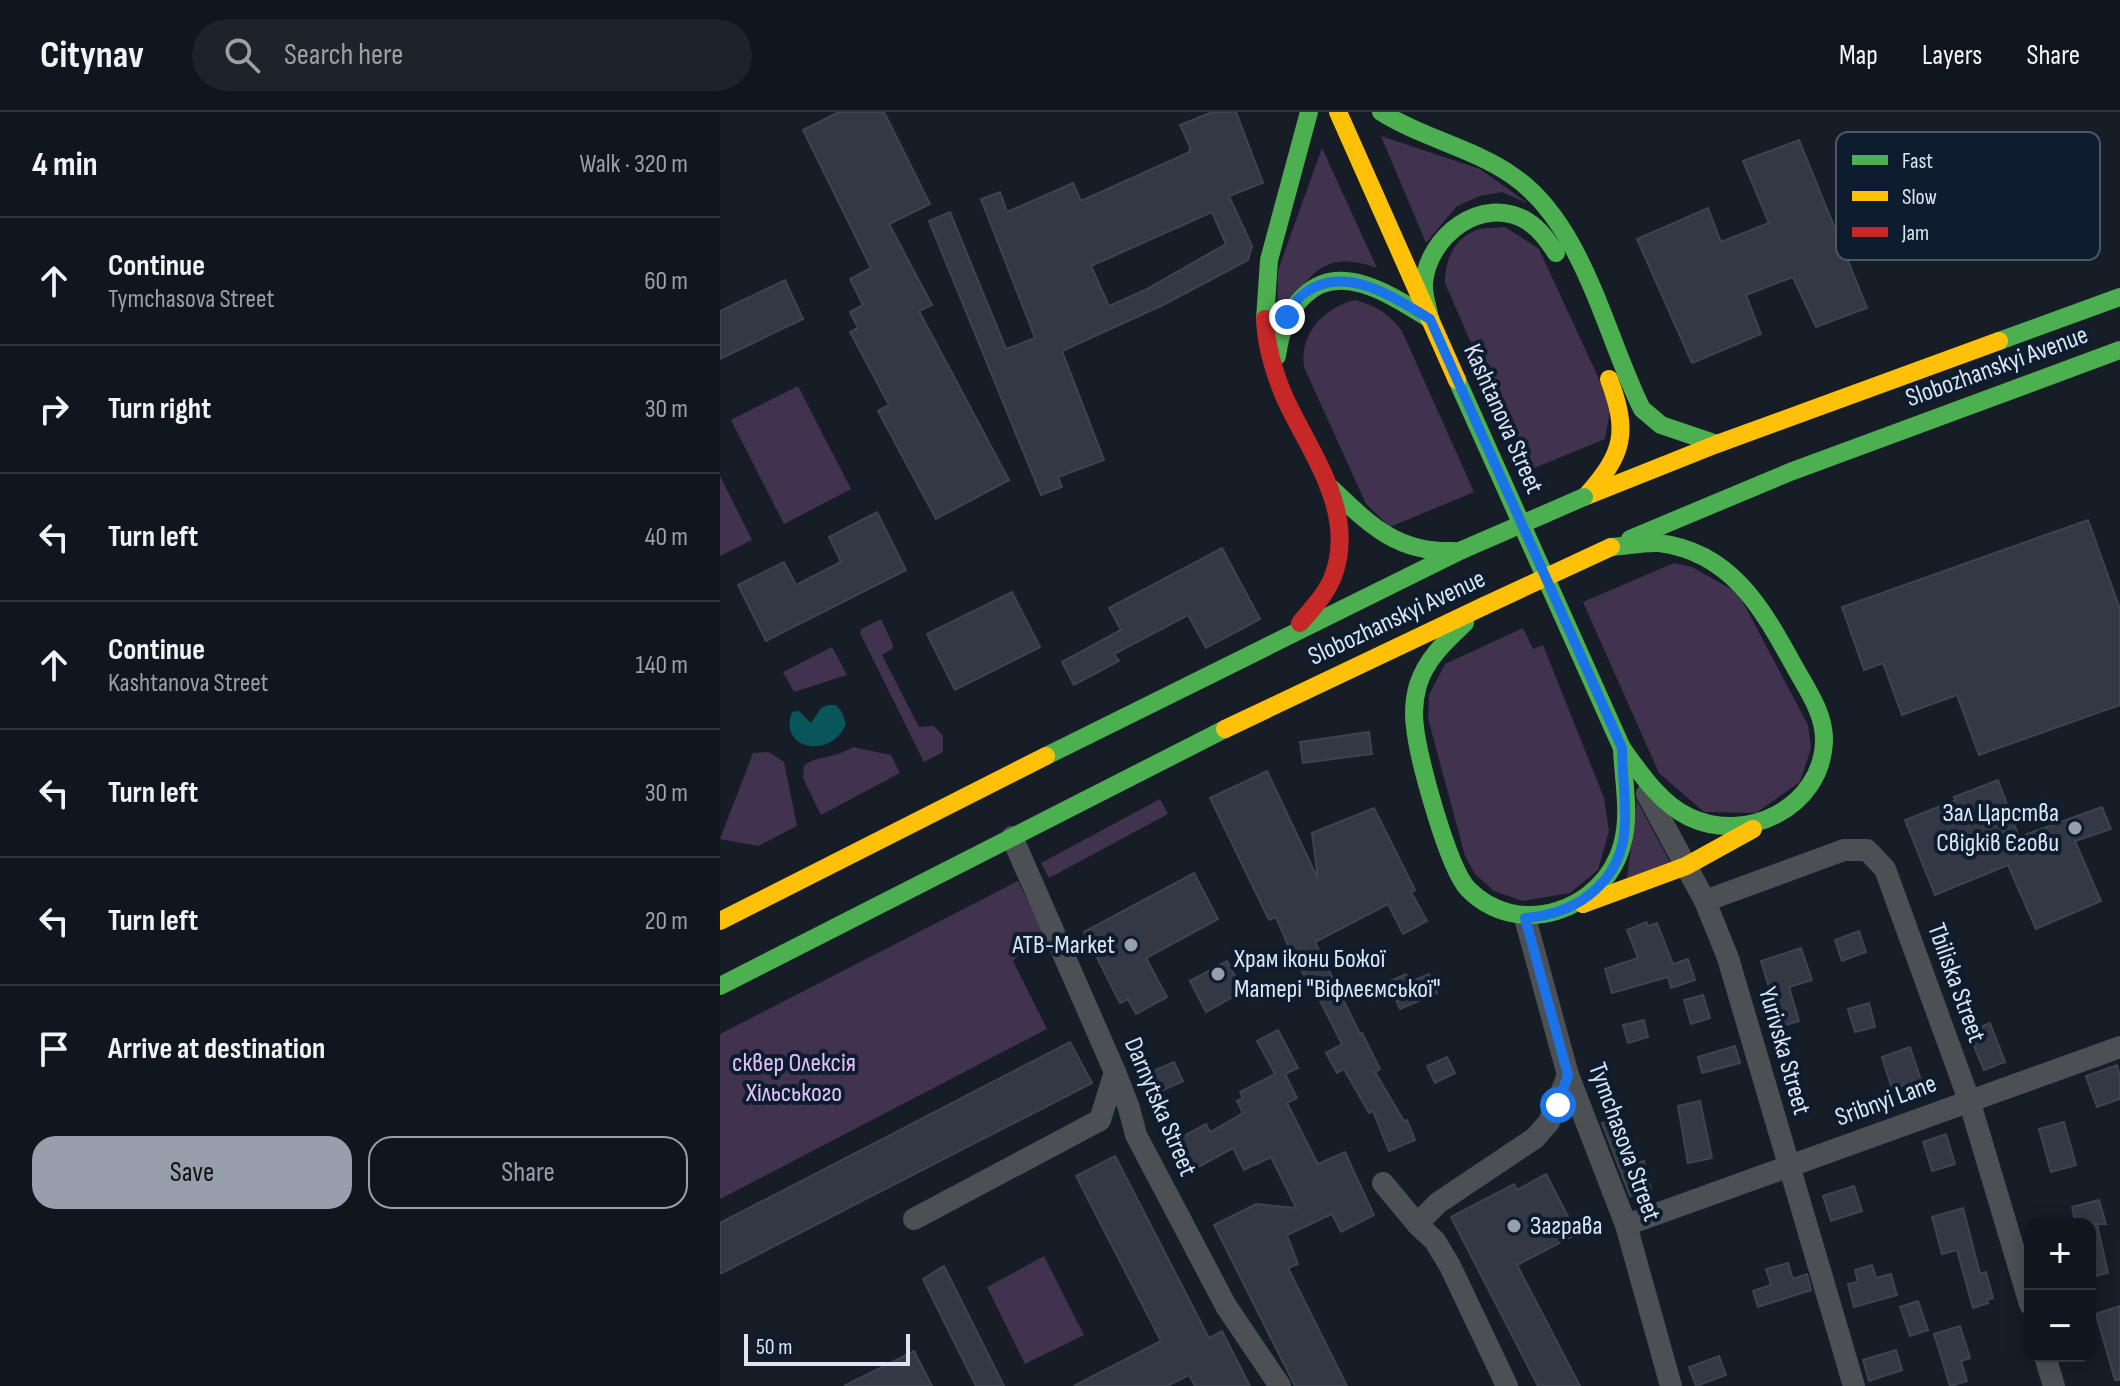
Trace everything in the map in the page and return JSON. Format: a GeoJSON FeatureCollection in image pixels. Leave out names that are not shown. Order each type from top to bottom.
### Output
{"type":"FeatureCollection","features":[{"type":"Feature","properties":{"kind":"main road"},"geometry":{"type":"LineString","coordinates":[[1296,629],[1328,587],[1335,571],[1339,535],[1331,488],[1275,373],[1265,326],[1266,268],[1309,112]]}},
{"type":"Feature","properties":{"kind":"main road","name":"Kashtanova Street"},"geometry":{"type":"LineString","coordinates":[[1338,112],[1622,748]]}},
{"type":"Feature","properties":{"kind":"main road"},"geometry":{"type":"LineString","coordinates":[[1381,112],[1437,141],[1472,153],[1516,178],[1548,209],[1569,242],[1642,409],[1661,425],[1717,444]]}},
{"type":"Feature","properties":{"kind":"main road"},"geometry":{"type":"LineString","coordinates":[[1430,319],[1424,284],[1432,252],[1451,229],[1476,214],[1495,211],[1523,219],[1547,241],[1561,266]]}},
{"type":"Feature","properties":{"kind":"main road"},"geometry":{"type":"LineString","coordinates":[[1275,373],[1277,343],[1287,317],[1301,296],[1325,283],[1348,280],[1371,287],[1430,319]]}},
{"type":"Feature","properties":{"kind":"main road","name":"Slobozhanskyi Avenue"},"geometry":{"type":"LineString","coordinates":[[720,921],[1296,629],[1462,550],[1717,444],[2120,297]]}},
{"type":"Feature","properties":{"kind":"main road","name":"Slobozhanskyi Avenue"},"geometry":{"type":"LineString","coordinates":[[720,986],[1281,700],[1611,547],[1790,472],[2120,350]]}},
{"type":"Feature","properties":{"kind":"main road"},"geometry":{"type":"LineString","coordinates":[[1584,497],[1612,468],[1622,437],[1621,407],[1603,365]]}},
{"type":"Feature","properties":{"kind":"main road"},"geometry":{"type":"LineString","coordinates":[[1331,488],[1376,530],[1406,547],[1435,554],[1462,550]]}},
{"type":"Feature","properties":{"kind":"main road"},"geometry":{"type":"LineString","coordinates":[[1484,606],[1438,648],[1414,694],[1413,713],[1423,760],[1457,874],[1467,889],[1499,911],[1525,918],[1555,914],[1686,866],[1789,808],[1818,773],[1823,725],[1814,701],[1765,614],[1739,579],[1705,556],[1655,543],[1611,547]]}},
{"type":"Feature","properties":{"kind":"main road"},"geometry":{"type":"LineString","coordinates":[[1622,748],[1661,797],[1692,819],[1713,827],[1733,828],[1771,819]]}},
{"type":"Feature","properties":{"kind":"main road"},"geometry":{"type":"LineString","coordinates":[[1575,907],[1606,878],[1622,847],[1625,824],[1622,748]]}},
{"type":"Feature","properties":{"kind":"street","name":"Yurivska Street"},"geometry":{"type":"LineString","coordinates":[[1622,748],[1705,901],[1728,958],[1854,1386]]}},
{"type":"Feature","properties":{"kind":"street","name":"Darnytska Street"},"geometry":{"type":"LineString","coordinates":[[1012,837],[1115,1072],[1136,1135],[1226,1306],[1280,1386]]}},
{"type":"Feature","properties":{"kind":"street","name":"Tbiliska Street"},"geometry":{"type":"LineString","coordinates":[[1705,901],[1844,850],[1867,850],[1885,869],[1969,1100],[2026,1290]]}},
{"type":"Feature","properties":{"kind":"street","name":"Tymchasova Street"},"geometry":{"type":"LineString","coordinates":[[1525,918],[1568,1075],[1626,1225],[1671,1386]]}},
{"type":"Feature","properties":{"kind":"street","name":"Sribnyi Lane"},"geometry":{"type":"LineString","coordinates":[[1626,1225],[2120,1047]]}},
{"type":"Feature","properties":{"kind":"street"},"geometry":{"type":"LineString","coordinates":[[914,1219],[1100,1120],[1115,1072]]}},
{"type":"Feature","properties":{"kind":"street"},"geometry":{"type":"LineString","coordinates":[[1417,1224],[1438,1203],[1535,1138],[1549,1122],[1568,1075]]}},
{"type":"Feature","properties":{"kind":"street"},"geometry":{"type":"LineString","coordinates":[[1383,1183],[1435,1241],[1507,1386]]}},
{"type":"Feature","properties":{"kind":"street"},"geometry":{"type":"LineString","coordinates":[[2047,1362],[2054,1386]]}},
{"type":"Feature","properties":{"kind":"green space"},"geometry":{"type":"Polygon","coordinates":[[[1381,136],[1480,169],[1529,204],[1502,192],[1480,196],[1457,206],[1426,243],[1381,136]]]}},
{"type":"Feature","properties":{"kind":"green space"},"geometry":{"type":"Polygon","coordinates":[[[1322,148],[1377,268],[1341,262],[1328,265],[1307,281],[1277,321],[1278,270],[1322,148]]]}},
{"type":"Feature","properties":{"kind":"green space"},"geometry":{"type":"Polygon","coordinates":[[[1505,227],[1539,249],[1611,405],[1605,439],[1532,469],[1521,444],[1516,446],[1445,283],[1448,260],[1459,241],[1475,230],[1505,227]]]}},
{"type":"Feature","properties":{"kind":"green space"},"geometry":{"type":"Polygon","coordinates":[[[1355,300],[1381,311],[1402,331],[1474,492],[1390,527],[1366,504],[1304,367],[1306,343],[1316,324],[1333,309],[1355,300]]]}},
{"type":"Feature","properties":{"kind":"green space"},"geometry":{"type":"Polygon","coordinates":[[[798,386],[851,489],[784,524],[731,420],[798,386]]]}},
{"type":"Feature","properties":{"kind":"green space"},"geometry":{"type":"Polygon","coordinates":[[[720,476],[752,540],[720,556],[720,476]]]}},
{"type":"Feature","properties":{"kind":"green space"},"geometry":{"type":"Polygon","coordinates":[[[1674,563],[1692,567],[1738,593],[1808,725],[1811,748],[1800,782],[1756,813],[1704,812],[1659,773],[1583,602],[1674,563]]]}},
{"type":"Feature","properties":{"kind":"green space"},"geometry":{"type":"Polygon","coordinates":[[[881,619],[893,645],[882,655],[919,727],[934,726],[943,736],[943,752],[924,762],[860,633],[861,629],[881,619]]]}},
{"type":"Feature","properties":{"kind":"green space"},"geometry":{"type":"Polygon","coordinates":[[[1523,628],[1533,649],[1543,645],[1604,798],[1609,831],[1598,870],[1570,893],[1523,901],[1494,891],[1475,874],[1465,856],[1428,718],[1429,695],[1445,664],[1523,628]]]}},
{"type":"Feature","properties":{"kind":"green space"},"geometry":{"type":"Polygon","coordinates":[[[832,647],[847,675],[794,692],[783,672],[832,647]]]}},
{"type":"Feature","properties":{"kind":"green space"},"geometry":{"type":"Polygon","coordinates":[[[853,747],[891,755],[900,773],[821,815],[803,778],[804,766],[853,747]]]}},
{"type":"Feature","properties":{"kind":"green space"},"geometry":{"type":"Polygon","coordinates":[[[769,752],[784,762],[797,826],[758,846],[720,839],[753,753],[769,752]]]}},
{"type":"Feature","properties":{"kind":"green space"},"geometry":{"type":"Polygon","coordinates":[[[1160,799],[1168,814],[1049,878],[1041,863],[1160,799]]]}},
{"type":"Feature","properties":{"kind":"green space"},"geometry":{"type":"Polygon","coordinates":[[[1637,801],[1670,862],[1627,878],[1637,801]]]}},
{"type":"Feature","properties":{"kind":"green space","name":"сквер Олексія Хільського"},"geometry":{"type":"Polygon","coordinates":[[[1018,881],[1042,931],[1013,961],[1047,1029],[720,1199],[720,1034],[1018,881]]]}},
{"type":"Feature","properties":{"kind":"green space"},"geometry":{"type":"Polygon","coordinates":[[[1044,1256],[1084,1335],[1025,1364],[987,1287],[1044,1256]]]}},
{"type":"Feature","properties":{"kind":"shaded area"},"geometry":{"type":"Polygon","coordinates":[[[836,705],[842,712],[846,724],[839,735],[819,746],[799,742],[792,735],[792,712],[799,711],[811,723],[821,708],[836,705]]]}},
{"type":"Feature","properties":{"kind":"building"},"geometry":{"type":"Polygon","coordinates":[[[839,112],[884,112],[930,204],[889,224],[932,305],[919,311],[1009,480],[936,519],[878,411],[889,405],[850,332],[858,328],[850,312],[863,305],[850,279],[871,268],[803,130],[839,112]]]}},
{"type":"Feature","properties":{"kind":"building"},"geometry":{"type":"Polygon","coordinates":[[[1212,112],[1236,112],[1263,183],[1229,196],[1252,246],[1248,260],[1163,305],[1062,351],[1104,460],[1058,477],[1062,487],[1041,495],[929,221],[950,212],[1006,349],[1035,338],[981,199],[1000,192],[1007,212],[1073,183],[1081,201],[1190,152],[1180,125],[1212,112]],[[1212,212],[1091,266],[1109,306],[1145,290],[1226,244],[1212,212]]]}},
{"type":"Feature","properties":{"kind":"building"},"geometry":{"type":"Polygon","coordinates":[[[1799,140],[1836,231],[1836,260],[1848,260],[1867,308],[1816,327],[1793,277],[1746,295],[1761,334],[1692,363],[1637,239],[1708,208],[1721,242],[1769,223],[1743,161],[1799,140]]]}},
{"type":"Feature","properties":{"kind":"building"},"geometry":{"type":"Polygon","coordinates":[[[785,280],[803,319],[720,359],[720,311],[785,280]]]}},
{"type":"Feature","properties":{"kind":"building"},"geometry":{"type":"Polygon","coordinates":[[[877,512],[906,570],[766,641],[738,585],[784,562],[796,585],[841,562],[829,537],[877,512]]]}},
{"type":"Feature","properties":{"kind":"building"},"geometry":{"type":"Polygon","coordinates":[[[2088,520],[2120,609],[2120,705],[1979,755],[1957,695],[1902,715],[1883,663],[1864,670],[1842,607],[2088,520]]]}},
{"type":"Feature","properties":{"kind":"building"},"geometry":{"type":"Polygon","coordinates":[[[1222,548],[1260,619],[1206,648],[1188,615],[1114,654],[1119,661],[1074,685],[1062,662],[1121,630],[1109,608],[1222,548]]]}},
{"type":"Feature","properties":{"kind":"building"},"geometry":{"type":"Polygon","coordinates":[[[1012,592],[1040,647],[955,690],[927,634],[1012,592]]]}},
{"type":"Feature","properties":{"kind":"building"},"geometry":{"type":"Polygon","coordinates":[[[1369,732],[1372,754],[1303,763],[1300,742],[1369,732]]]}},
{"type":"Feature","properties":{"kind":"building"},"geometry":{"type":"Polygon","coordinates":[[[1267,771],[1318,879],[1312,833],[1374,808],[1427,921],[1403,934],[1388,904],[1315,942],[1380,1069],[1375,1072],[1404,1121],[1407,1120],[1415,1140],[1389,1151],[1373,1111],[1369,1113],[1344,1069],[1337,1073],[1326,1053],[1342,1044],[1290,950],[1276,917],[1269,920],[1210,798],[1267,771]]]}},
{"type":"Feature","properties":{"kind":"building"},"geometry":{"type":"Polygon","coordinates":[[[1998,780],[2019,837],[2102,807],[2111,829],[2075,841],[2101,901],[2036,929],[2008,865],[1935,895],[1905,820],[1998,780]]]}},
{"type":"Feature","properties":{"kind":"building","name":"ATB-Market"},"geometry":{"type":"Polygon","coordinates":[[[1194,873],[1218,919],[1146,958],[1167,997],[1136,1014],[1128,999],[1120,1003],[1084,932],[1194,873]]]}},
{"type":"Feature","properties":{"kind":"building"},"geometry":{"type":"Polygon","coordinates":[[[1646,922],[1648,926],[1657,923],[1673,964],[1688,959],[1695,980],[1671,988],[1668,977],[1612,993],[1605,969],[1638,958],[1627,930],[1646,922]]]}},
{"type":"Feature","properties":{"kind":"building"},"geometry":{"type":"Polygon","coordinates":[[[1859,931],[1866,952],[1842,961],[1835,940],[1859,931]]]}},
{"type":"Feature","properties":{"kind":"building"},"geometry":{"type":"Polygon","coordinates":[[[1801,948],[1812,980],[1789,987],[1799,1021],[1768,1030],[1761,1008],[1774,1004],[1761,961],[1801,948]]]}},
{"type":"Feature","properties":{"kind":"building","name":"Храм ікони Божої Матері \"Віфлеємської\""},"geometry":{"type":"Polygon","coordinates":[[[1227,961],[1243,991],[1206,1012],[1190,981],[1227,961]]]}},
{"type":"Feature","properties":{"kind":"building"},"geometry":{"type":"Polygon","coordinates":[[[1406,974],[1410,982],[1429,974],[1437,993],[1400,1009],[1388,982],[1406,974]]]}},
{"type":"Feature","properties":{"kind":"building"},"geometry":{"type":"Polygon","coordinates":[[[1703,995],[1710,1018],[1691,1024],[1684,1000],[1703,995]]]}},
{"type":"Feature","properties":{"kind":"building"},"geometry":{"type":"Polygon","coordinates":[[[1869,1003],[1875,1027],[1855,1032],[1848,1009],[1869,1003]]]}},
{"type":"Feature","properties":{"kind":"building"},"geometry":{"type":"Polygon","coordinates":[[[1644,1020],[1648,1037],[1628,1043],[1623,1025],[1644,1020]]]}},
{"type":"Feature","properties":{"kind":"building"},"geometry":{"type":"Polygon","coordinates":[[[1990,1023],[2005,1062],[1984,1070],[1968,1032],[1990,1023]]]}},
{"type":"Feature","properties":{"kind":"building"},"geometry":{"type":"Polygon","coordinates":[[[1278,1030],[1298,1068],[1285,1074],[1297,1098],[1287,1103],[1318,1164],[1345,1152],[1374,1215],[1341,1232],[1332,1214],[1287,1235],[1298,1264],[1288,1268],[1347,1386],[1295,1386],[1214,1225],[1256,1204],[1296,1208],[1271,1157],[1244,1170],[1233,1148],[1195,1169],[1178,1139],[1206,1124],[1210,1132],[1243,1113],[1237,1101],[1243,1098],[1240,1092],[1275,1074],[1257,1041],[1278,1030]]]}},
{"type":"Feature","properties":{"kind":"building"},"geometry":{"type":"Polygon","coordinates":[[[1070,1042],[1092,1083],[720,1274],[720,1223],[1070,1042]]]}},
{"type":"Feature","properties":{"kind":"building"},"geometry":{"type":"Polygon","coordinates":[[[1735,1046],[1740,1063],[1702,1073],[1698,1057],[1735,1046]]]}},
{"type":"Feature","properties":{"kind":"building"},"geometry":{"type":"Polygon","coordinates":[[[1910,1047],[1921,1080],[1892,1089],[1882,1057],[1910,1047]]]}},
{"type":"Feature","properties":{"kind":"building"},"geometry":{"type":"Polygon","coordinates":[[[1447,1057],[1455,1073],[1435,1083],[1427,1066],[1447,1057]]]}},
{"type":"Feature","properties":{"kind":"building"},"geometry":{"type":"Polygon","coordinates":[[[1174,1062],[1183,1081],[1153,1095],[1144,1075],[1174,1062]]]}},
{"type":"Feature","properties":{"kind":"building"},"geometry":{"type":"Polygon","coordinates":[[[2117,1065],[2120,1099],[2097,1107],[2086,1076],[2117,1065]]]}},
{"type":"Feature","properties":{"kind":"building"},"geometry":{"type":"Polygon","coordinates":[[[1700,1101],[1712,1158],[1688,1163],[1678,1106],[1700,1101]]]}},
{"type":"Feature","properties":{"kind":"building"},"geometry":{"type":"Polygon","coordinates":[[[1619,1119],[1632,1164],[1644,1161],[1651,1190],[1630,1196],[1602,1123],[1619,1119]]]}},
{"type":"Feature","properties":{"kind":"building"},"geometry":{"type":"Polygon","coordinates":[[[2064,1122],[2076,1165],[2051,1172],[2039,1129],[2064,1122]]]}},
{"type":"Feature","properties":{"kind":"building"},"geometry":{"type":"Polygon","coordinates":[[[1946,1134],[1955,1164],[1932,1171],[1923,1142],[1946,1134]]]}},
{"type":"Feature","properties":{"kind":"building"},"geometry":{"type":"Polygon","coordinates":[[[1115,1156],[1209,1338],[1222,1331],[1250,1386],[1195,1386],[1189,1375],[1167,1386],[1074,1386],[1161,1341],[1076,1176],[1115,1156]]]}},
{"type":"Feature","properties":{"kind":"building","name":"Заграва"},"geometry":{"type":"Polygon","coordinates":[[[1546,1174],[1577,1234],[1517,1265],[1580,1386],[1538,1386],[1451,1217],[1514,1184],[1517,1190],[1546,1174]]]}},
{"type":"Feature","properties":{"kind":"building"},"geometry":{"type":"Polygon","coordinates":[[[1854,1186],[1862,1211],[1831,1221],[1823,1196],[1854,1186]]]}},
{"type":"Feature","properties":{"kind":"building"},"geometry":{"type":"Polygon","coordinates":[[[2099,1200],[2106,1224],[2096,1224],[2096,1218],[2075,1218],[2072,1207],[2099,1200]]]}},
{"type":"Feature","properties":{"kind":"building"},"geometry":{"type":"Polygon","coordinates":[[[1963,1208],[1980,1274],[1986,1272],[1993,1298],[1973,1308],[1957,1250],[1942,1254],[1932,1217],[1963,1208]]]}},
{"type":"Feature","properties":{"kind":"building"},"geometry":{"type":"Polygon","coordinates":[[[2096,1224],[2108,1273],[2096,1276],[2096,1224]]]}},
{"type":"Feature","properties":{"kind":"building"},"geometry":{"type":"Polygon","coordinates":[[[1788,1263],[1793,1279],[1807,1274],[1811,1290],[1758,1307],[1753,1291],[1771,1285],[1766,1269],[1788,1263]]]}},
{"type":"Feature","properties":{"kind":"building"},"geometry":{"type":"Polygon","coordinates":[[[1872,1265],[1876,1278],[1891,1274],[1897,1295],[1854,1307],[1848,1284],[1858,1282],[1855,1270],[1872,1265]]]}},
{"type":"Feature","properties":{"kind":"building"},"geometry":{"type":"Polygon","coordinates":[[[944,1266],[1004,1386],[976,1386],[923,1279],[944,1266]]]}},
{"type":"Feature","properties":{"kind":"building"},"geometry":{"type":"Polygon","coordinates":[[[1918,1301],[1928,1330],[1910,1336],[1900,1307],[1918,1301]]]}},
{"type":"Feature","properties":{"kind":"building"},"geometry":{"type":"Polygon","coordinates":[[[2120,1306],[2120,1380],[2115,1380],[2096,1314],[2120,1306]]]}},
{"type":"Feature","properties":{"kind":"building"},"geometry":{"type":"Polygon","coordinates":[[[1960,1326],[1970,1358],[1961,1361],[1967,1381],[1950,1386],[1934,1334],[1960,1326]]]}},
{"type":"Feature","properties":{"kind":"building"},"geometry":{"type":"Polygon","coordinates":[[[1896,1350],[1902,1370],[1869,1381],[1863,1360],[1896,1350]]]}},
{"type":"Feature","properties":{"kind":"building"},"geometry":{"type":"Polygon","coordinates":[[[914,1351],[932,1386],[844,1386],[914,1351]]]}},
{"type":"Feature","properties":{"kind":"building"},"geometry":{"type":"Polygon","coordinates":[[[1719,1356],[1726,1375],[1696,1386],[1689,1367],[1719,1356]]]}},
{"type":"Feature","properties":{"kind":"traffic: fast"},"geometry":{"type":"LineString","coordinates":[[1265,319],[1269,260],[1309,112]]}},
{"type":"Feature","properties":{"kind":"traffic: fast"},"geometry":{"type":"LineString","coordinates":[[1381,112],[1498,166],[1537,197],[1558,223],[1575,252],[1642,409],[1661,425],[1717,444]]}},
{"type":"Feature","properties":{"kind":"traffic: fast"},"geometry":{"type":"LineString","coordinates":[[1430,319],[1424,288],[1428,266],[1435,250],[1460,224],[1476,216],[1510,214],[1536,228],[1556,253]]}},
{"type":"Feature","properties":{"kind":"traffic: fast"},"geometry":{"type":"LineString","coordinates":[[1277,356],[1282,331],[1293,308],[1320,285],[1335,281],[1368,286],[1430,319]]}},
{"type":"Feature","properties":{"kind":"traffic: fast"},"geometry":{"type":"LineString","coordinates":[[1999,341],[2120,297]]}},
{"type":"Feature","properties":{"kind":"traffic: fast"},"geometry":{"type":"LineString","coordinates":[[1630,539],[1790,472],[2120,350]]}},
{"type":"Feature","properties":{"kind":"traffic: fast"},"geometry":{"type":"LineString","coordinates":[[1457,380],[1622,748]]}},
{"type":"Feature","properties":{"kind":"traffic: fast"},"geometry":{"type":"LineString","coordinates":[[1331,488],[1372,525],[1400,542],[1454,551]]}},
{"type":"Feature","properties":{"kind":"traffic: fast"},"geometry":{"type":"LineString","coordinates":[[1462,550],[1584,497]]}},
{"type":"Feature","properties":{"kind":"traffic: fast"},"geometry":{"type":"LineString","coordinates":[[1611,547],[1659,543],[1684,548],[1725,570],[1756,603],[1814,701],[1824,742],[1820,765],[1810,785],[1795,802],[1756,823],[1734,826],[1711,824],[1679,811],[1651,787],[1622,748]]}},
{"type":"Feature","properties":{"kind":"traffic: fast"},"geometry":{"type":"LineString","coordinates":[[1046,756],[1462,550]]}},
{"type":"Feature","properties":{"kind":"traffic: fast"},"geometry":{"type":"LineString","coordinates":[[1465,623],[1426,667],[1417,690],[1414,716],[1417,742],[1435,812],[1452,859],[1468,889],[1488,904],[1511,913],[1534,915],[1557,911],[1579,901],[1597,887],[1612,868],[1625,833],[1622,748]]}},
{"type":"Feature","properties":{"kind":"traffic: fast"},"geometry":{"type":"LineString","coordinates":[[720,986],[1225,729]]}},
{"type":"Feature","properties":{"kind":"traffic: slow"},"geometry":{"type":"LineString","coordinates":[[1338,112],[1457,380]]}},
{"type":"Feature","properties":{"kind":"traffic: slow"},"geometry":{"type":"LineString","coordinates":[[1584,497],[1717,444],[1999,341]]}},
{"type":"Feature","properties":{"kind":"traffic: slow"},"geometry":{"type":"LineString","coordinates":[[1586,496],[1608,467],[1619,442],[1619,414],[1609,379]]}},
{"type":"Feature","properties":{"kind":"traffic: slow"},"geometry":{"type":"LineString","coordinates":[[1484,606],[1611,547]]}},
{"type":"Feature","properties":{"kind":"traffic: slow"},"geometry":{"type":"LineString","coordinates":[[1225,729],[1484,606]]}},
{"type":"Feature","properties":{"kind":"traffic: slow"},"geometry":{"type":"LineString","coordinates":[[720,921],[1046,756]]}},
{"type":"Feature","properties":{"kind":"traffic: slow"},"geometry":{"type":"LineString","coordinates":[[1583,904],[1686,866],[1753,829]]}},
{"type":"Feature","properties":{"kind":"traffic: jam"},"geometry":{"type":"LineString","coordinates":[[1265,319],[1277,378],[1328,484],[1339,530],[1339,554],[1332,579],[1300,623]]}},
{"type":"Feature","properties":{"kind":"place","name":"Зал Царства Свідків Єгови"},"geometry":{"type":"Point","coordinates":[2075,828]}},
{"type":"Feature","properties":{"kind":"place","name":"ATB-Market"},"geometry":{"type":"Point","coordinates":[1131,945]}},
{"type":"Feature","properties":{"kind":"place","name":"Храм ікони Божої Матері \"Віфлеємської\""},"geometry":{"type":"Point","coordinates":[1218,974]}},
{"type":"Feature","properties":{"kind":"place","name":"Заграва"},"geometry":{"type":"Point","coordinates":[1514,1226]}},
{"type":"Feature","properties":{"kind":"route"},"geometry":{"type":"LineString","coordinates":[[1287,317],[1301,296],[1325,283],[1348,280],[1371,287],[1430,319],[1622,748],[1625,824],[1622,847],[1615,865],[1594,892],[1575,907],[1555,914],[1525,918],[1568,1075],[1558,1105]]}}]}
